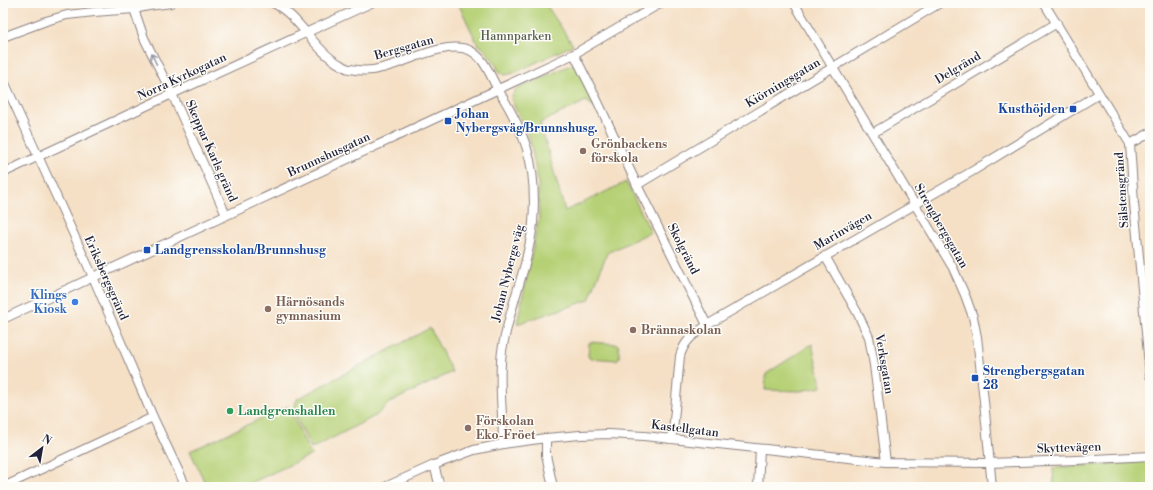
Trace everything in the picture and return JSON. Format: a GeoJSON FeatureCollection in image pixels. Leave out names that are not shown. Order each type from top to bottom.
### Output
{"type":"FeatureCollection","features":[{"type":"Feature","properties":{"kind":"street"},"geometry":{"type":"LineString","coordinates":[[3,38],[46,20],[94,12],[134,9],[171,3]]}},
{"type":"Feature","properties":{"kind":"street","name":"Bergsgatan"},"geometry":{"type":"LineString","coordinates":[[273,3],[292,17],[334,61],[349,69],[363,70],[382,68],[439,50],[456,48],[468,50],[477,54],[488,69],[498,90]]}},
{"type":"Feature","properties":{"kind":"street","name":"Norra Kyrkogatan"},"geometry":{"type":"LineString","coordinates":[[3,174],[172,94],[371,3]]}},
{"type":"Feature","properties":{"kind":"street","name":"Brunnshusgatan"},"geometry":{"type":"LineString","coordinates":[[3,319],[574,54],[661,3]]}},
{"type":"Feature","properties":{"kind":"street","name":"Strengbergsgatan"},"geometry":{"type":"LineString","coordinates":[[794,3],[953,268],[966,295],[973,317],[978,345],[992,487]]}},
{"type":"Feature","properties":{"kind":"street","name":"Kiörningsgatan"},"geometry":{"type":"LineString","coordinates":[[638,184],[940,3]]}},
{"type":"Feature","properties":{"kind":"street","name":"Sälstensgränd"},"geometry":{"type":"LineString","coordinates":[[1044,3],[1130,144],[1150,376]]}},
{"type":"Feature","properties":{"kind":"street","name":"Skeppar Karls gränd"},"geometry":{"type":"LineString","coordinates":[[134,9],[144,38],[172,94],[226,215]]}},
{"type":"Feature","properties":{"kind":"street","name":"Delgränd"},"geometry":{"type":"LineString","coordinates":[[873,133],[1057,23]]}},
{"type":"Feature","properties":{"kind":"street","name":"Skolgränd"},"geometry":{"type":"LineString","coordinates":[[574,54],[707,325]]}},
{"type":"Feature","properties":{"kind":"street","name":"Eriksbergsgränd"},"geometry":{"type":"LineString","coordinates":[[3,79],[93,276],[153,417],[186,487]]}},
{"type":"Feature","properties":{"kind":"street","name":"Johan Nybergs väg"},"geometry":{"type":"LineString","coordinates":[[498,90],[505,100],[527,148],[532,172],[533,198],[533,224],[525,264],[514,299],[502,350],[500,372],[503,444]]}},
{"type":"Feature","properties":{"kind":"street","name":"Marinvägen"},"geometry":{"type":"LineString","coordinates":[[670,439],[673,430],[680,356],[687,341],[692,336],[707,325],[970,172],[1099,94]]}},
{"type":"Feature","properties":{"kind":"street"},"geometry":{"type":"LineString","coordinates":[[1130,144],[1150,133]]}},
{"type":"Feature","properties":{"kind":"street","name":"Verksgatan"},"geometry":{"type":"LineString","coordinates":[[825,256],[857,312],[869,337],[886,462]]}},
{"type":"Feature","properties":{"kind":"street"},"geometry":{"type":"LineString","coordinates":[[3,487],[153,417]]}},
{"type":"Feature","properties":{"kind":"street","name":"Kastellgatan"},"geometry":{"type":"LineString","coordinates":[[385,487],[434,465],[474,450],[546,438],[610,434],[644,436],[886,462],[990,463]]}},
{"type":"Feature","properties":{"kind":"street"},"geometry":{"type":"LineString","coordinates":[[546,438],[546,455],[553,487]]}},
{"type":"Feature","properties":{"kind":"street"},"geometry":{"type":"LineString","coordinates":[[758,487],[760,449]]}},
{"type":"Feature","properties":{"kind":"street","name":"Skyttevägen"},"geometry":{"type":"LineString","coordinates":[[990,463],[1150,456]]}},
{"type":"Feature","properties":{"kind":"street"},"geometry":{"type":"LineString","coordinates":[[434,465],[440,487]]}},
{"type":"Feature","properties":{"kind":"green space","name":"Hamnparken"},"geometry":{"type":"Polygon","coordinates":[[[458,3],[545,3],[573,45],[514,73],[505,75],[499,71],[493,60],[482,47],[478,45],[458,3]]]}},
{"type":"Feature","properties":{"kind":"green space"},"geometry":{"type":"Polygon","coordinates":[[[573,64],[577,66],[596,108],[586,101],[540,123],[565,211],[626,182],[651,232],[607,253],[589,300],[517,324],[539,218],[538,181],[530,140],[511,99],[515,90],[573,64]]]}},
{"type":"Feature","properties":{"kind":"green space"},"geometry":{"type":"Polygon","coordinates":[[[430,328],[452,372],[389,403],[377,415],[311,448],[293,412],[297,399],[430,328]]]}},
{"type":"Feature","properties":{"kind":"green space"},"geometry":{"type":"Polygon","coordinates":[[[590,342],[617,344],[619,346],[619,358],[617,360],[589,358],[590,342]]]}},
{"type":"Feature","properties":{"kind":"green space"},"geometry":{"type":"Polygon","coordinates":[[[812,344],[822,387],[800,391],[765,390],[766,374],[812,344]]]}},
{"type":"Feature","properties":{"kind":"green space"},"geometry":{"type":"Polygon","coordinates":[[[288,406],[311,455],[242,487],[207,487],[190,451],[288,406]]]}},
{"type":"Feature","properties":{"kind":"green space"},"geometry":{"type":"Polygon","coordinates":[[[1150,461],[1150,487],[1054,487],[1053,468],[1150,461]]]}},
{"type":"Feature","properties":{"kind":"place","name":"Kusthöjden"},"geometry":{"type":"Point","coordinates":[1073,109]}},
{"type":"Feature","properties":{"kind":"place","name":"Johan Nybergsväg/Brunnshusg."},"geometry":{"type":"Point","coordinates":[448,121]}},
{"type":"Feature","properties":{"kind":"place","name":"Grönbackens förskola"},"geometry":{"type":"Point","coordinates":[583,151]}},
{"type":"Feature","properties":{"kind":"place","name":"Landgrensskolan/Brunnshusg"},"geometry":{"type":"Point","coordinates":[147,250]}},
{"type":"Feature","properties":{"kind":"place","name":"Klings Kiosk"},"geometry":{"type":"Point","coordinates":[75,302]}},
{"type":"Feature","properties":{"kind":"place","name":"Härnösands gymnasium"},"geometry":{"type":"Point","coordinates":[268,309]}},
{"type":"Feature","properties":{"kind":"place","name":"Brännaskolan"},"geometry":{"type":"Point","coordinates":[633,330]}},
{"type":"Feature","properties":{"kind":"place","name":"Strengbergsgatan 28"},"geometry":{"type":"Point","coordinates":[975,378]}},
{"type":"Feature","properties":{"kind":"place","name":"Landgrenshallen"},"geometry":{"type":"Point","coordinates":[230,411]}},
{"type":"Feature","properties":{"kind":"place","name":"Förskolan Eko-Fröet"},"geometry":{"type":"Point","coordinates":[468,428]}}]}
